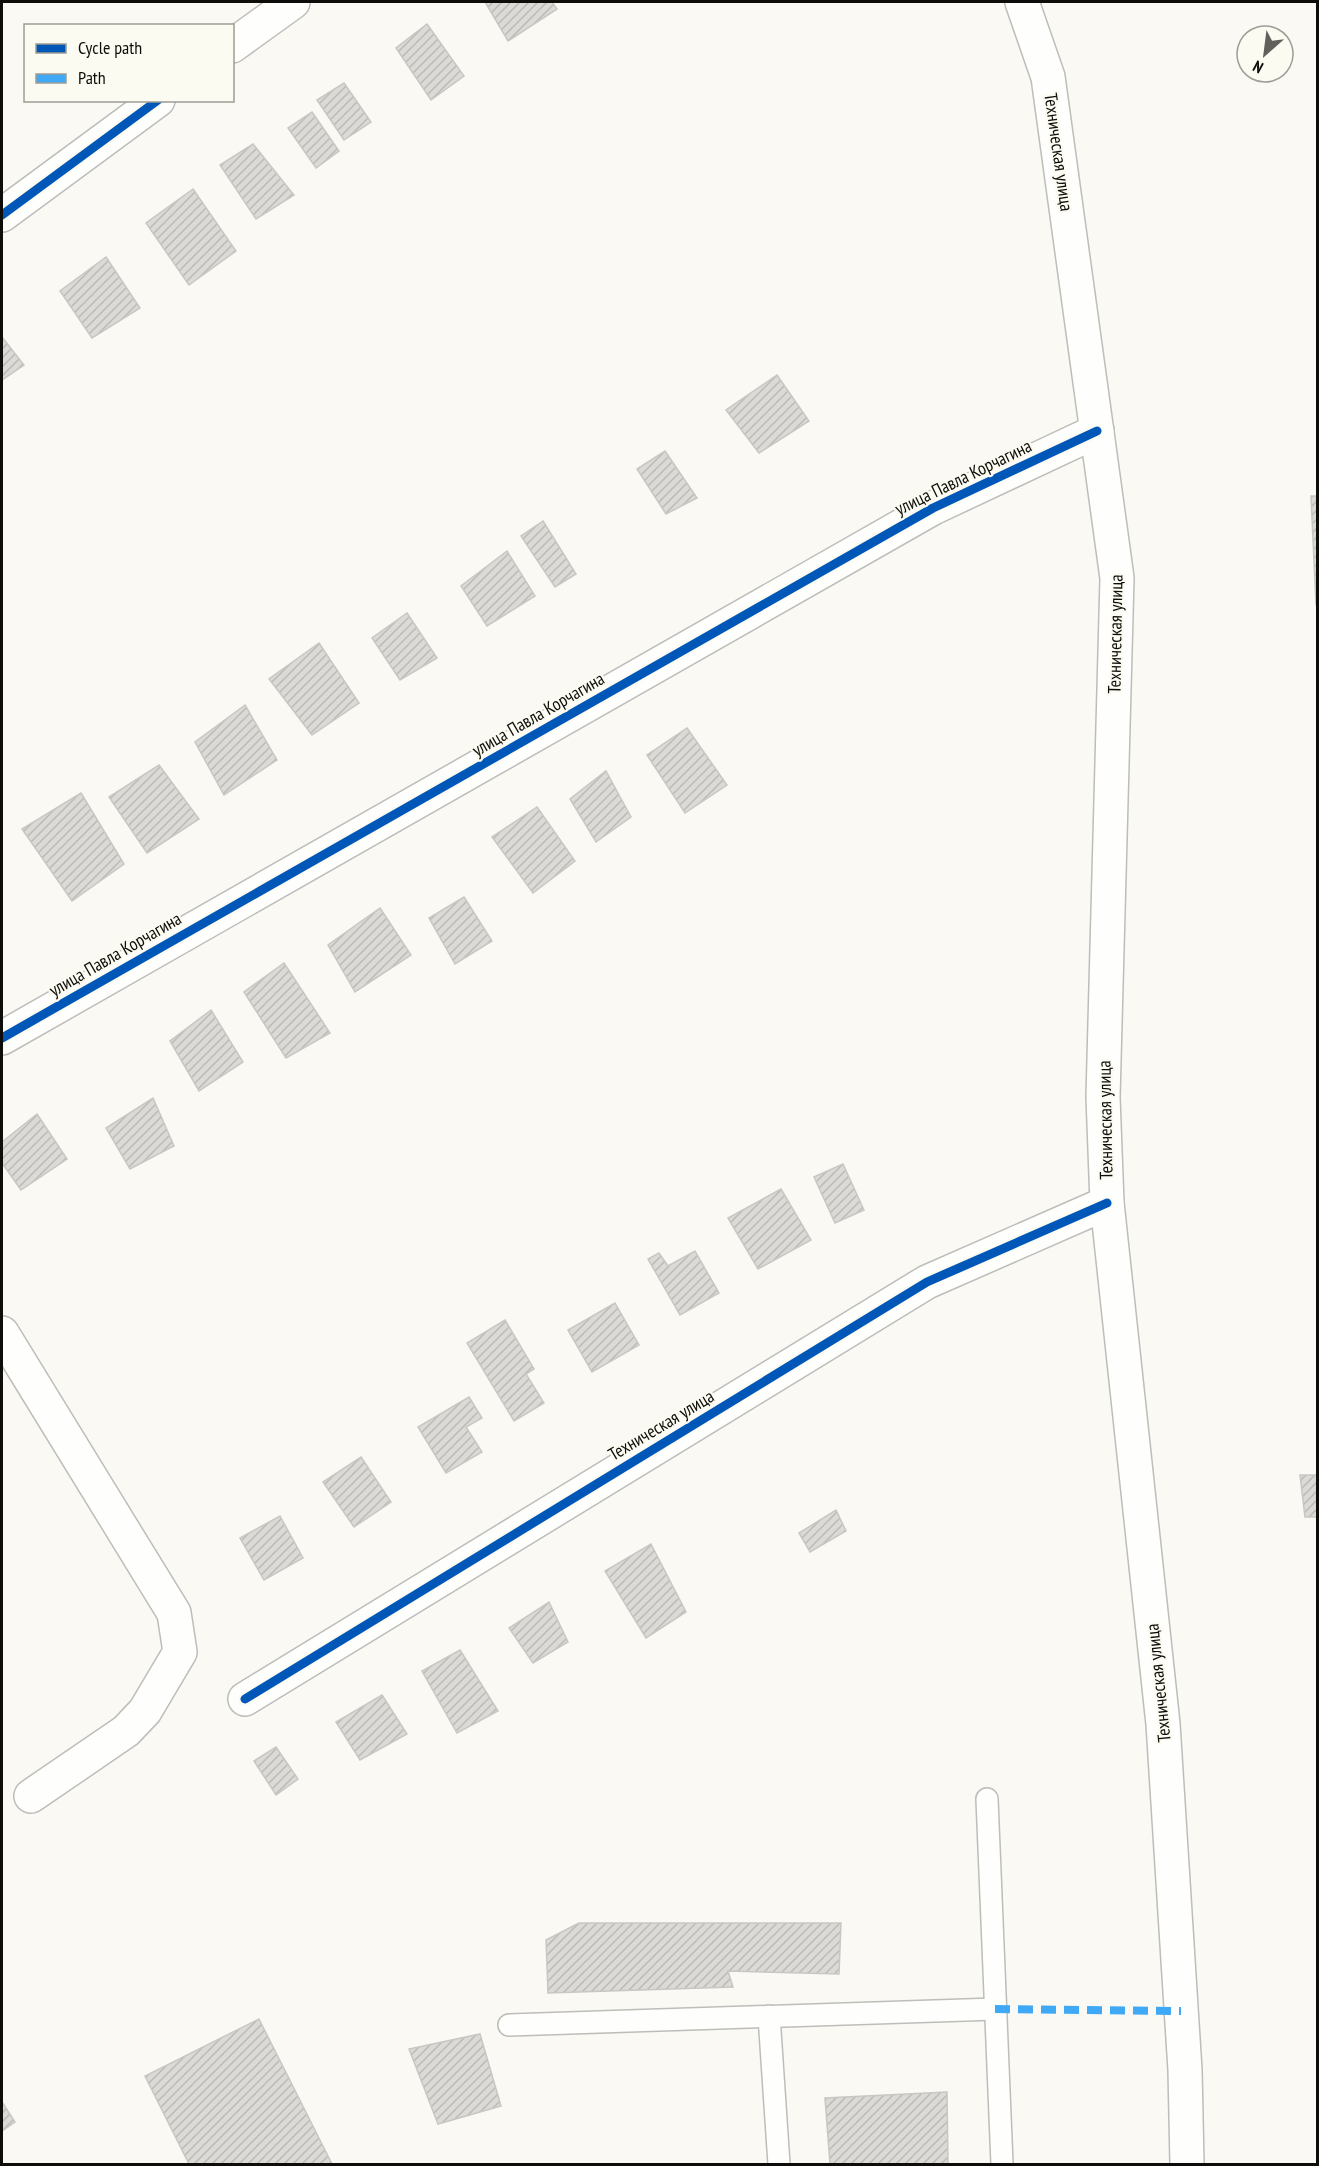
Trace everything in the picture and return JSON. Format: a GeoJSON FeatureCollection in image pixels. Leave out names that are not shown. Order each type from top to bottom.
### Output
{"type":"FeatureCollection","features":[{"type":"Feature","properties":{"kind":"street"},"geometry":{"type":"LineString","coordinates":[[234,45],[293,2]]}},
{"type":"Feature","properties":{"kind":"street","name":"Техническая улица"},"geometry":{"type":"LineString","coordinates":[[1023,2],[1048,77],[1117,578],[1103,1097],[1107,1203],[1163,1724],[1185,2070],[1187,2164]]}},
{"type":"Feature","properties":{"kind":"street"},"geometry":{"type":"LineString","coordinates":[[2,215],[155,102]]}},
{"type":"Feature","properties":{"kind":"street","name":"улица Павла Корчагина"},"geometry":{"type":"LineString","coordinates":[[2,1038],[933,508],[1097,431]]}},
{"type":"Feature","properties":{"kind":"street","name":"Техническая улица"},"geometry":{"type":"LineString","coordinates":[[244,1699],[927,1282],[1107,1203]]}},
{"type":"Feature","properties":{"kind":"street"},"geometry":{"type":"LineString","coordinates":[[2,1333],[174,1613],[180,1652],[145,1711],[126,1731],[31,1796]]}},
{"type":"Feature","properties":{"kind":"lane"},"geometry":{"type":"LineString","coordinates":[[987,1799],[1002,2164]]}},
{"type":"Feature","properties":{"kind":"lane"},"geometry":{"type":"LineString","coordinates":[[509,2025],[996,2009]]}},
{"type":"Feature","properties":{"kind":"lane"},"geometry":{"type":"LineString","coordinates":[[769,2016],[779,2164]]}},
{"type":"Feature","properties":{"kind":"building"},"geometry":{"type":"Polygon","coordinates":[[[485,2],[552,2],[557,9],[508,41],[485,2]]]}},
{"type":"Feature","properties":{"kind":"building"},"geometry":{"type":"Polygon","coordinates":[[[427,24],[464,76],[431,100],[396,48],[427,24]]]}},
{"type":"Feature","properties":{"kind":"building"},"geometry":{"type":"Polygon","coordinates":[[[344,83],[371,122],[344,140],[317,100],[344,83]]]}},
{"type":"Feature","properties":{"kind":"building"},"geometry":{"type":"Polygon","coordinates":[[[312,112],[339,151],[316,168],[288,128],[312,112]]]}},
{"type":"Feature","properties":{"kind":"building"},"geometry":{"type":"Polygon","coordinates":[[[253,144],[294,195],[256,219],[220,165],[253,144]]]}},
{"type":"Feature","properties":{"kind":"building"},"geometry":{"type":"Polygon","coordinates":[[[193,189],[236,251],[189,285],[146,223],[193,189]]]}},
{"type":"Feature","properties":{"kind":"building"},"geometry":{"type":"Polygon","coordinates":[[[106,257],[140,308],[92,338],[60,291],[106,257]]]}},
{"type":"Feature","properties":{"kind":"building"},"geometry":{"type":"Polygon","coordinates":[[[2,337],[24,365],[2,380],[2,337]]]}},
{"type":"Feature","properties":{"kind":"building"},"geometry":{"type":"Polygon","coordinates":[[[777,375],[809,421],[759,453],[726,410],[777,375]]]}},
{"type":"Feature","properties":{"kind":"building"},"geometry":{"type":"Polygon","coordinates":[[[665,451],[697,498],[666,514],[637,469],[665,451]]]}},
{"type":"Feature","properties":{"kind":"building"},"geometry":{"type":"Polygon","coordinates":[[[1311,496],[1318,496],[1318,605],[1316,605],[1311,496]]]}},
{"type":"Feature","properties":{"kind":"building"},"geometry":{"type":"Polygon","coordinates":[[[543,521],[576,574],[555,587],[521,536],[543,521]]]}},
{"type":"Feature","properties":{"kind":"building"},"geometry":{"type":"Polygon","coordinates":[[[507,551],[535,596],[487,626],[461,586],[507,551]]]}},
{"type":"Feature","properties":{"kind":"building"},"geometry":{"type":"Polygon","coordinates":[[[407,613],[437,658],[400,680],[372,638],[407,613]]]}},
{"type":"Feature","properties":{"kind":"building"},"geometry":{"type":"Polygon","coordinates":[[[319,643],[359,703],[312,735],[269,679],[319,643]]]}},
{"type":"Feature","properties":{"kind":"building"},"geometry":{"type":"Polygon","coordinates":[[[245,705],[277,760],[224,795],[195,742],[245,705]]]}},
{"type":"Feature","properties":{"kind":"building"},"geometry":{"type":"Polygon","coordinates":[[[687,728],[727,785],[685,813],[647,755],[687,728]]]}},
{"type":"Feature","properties":{"kind":"building"},"geometry":{"type":"Polygon","coordinates":[[[159,765],[199,819],[147,853],[109,797],[159,765]]]}},
{"type":"Feature","properties":{"kind":"building"},"geometry":{"type":"Polygon","coordinates":[[[606,771],[631,817],[596,842],[570,799],[606,771]]]}},
{"type":"Feature","properties":{"kind":"building"},"geometry":{"type":"Polygon","coordinates":[[[81,793],[124,864],[72,901],[22,829],[81,793]]]}},
{"type":"Feature","properties":{"kind":"building"},"geometry":{"type":"Polygon","coordinates":[[[537,807],[575,861],[533,893],[492,837],[537,807]]]}},
{"type":"Feature","properties":{"kind":"building"},"geometry":{"type":"Polygon","coordinates":[[[464,897],[492,941],[455,964],[429,918],[464,897]]]}},
{"type":"Feature","properties":{"kind":"building"},"geometry":{"type":"Polygon","coordinates":[[[380,908],[411,955],[355,992],[328,945],[380,908]]]}},
{"type":"Feature","properties":{"kind":"building"},"geometry":{"type":"Polygon","coordinates":[[[284,963],[330,1033],[286,1058],[244,992],[284,963]]]}},
{"type":"Feature","properties":{"kind":"building"},"geometry":{"type":"Polygon","coordinates":[[[211,1010],[243,1062],[199,1091],[170,1041],[211,1010]]]}},
{"type":"Feature","properties":{"kind":"building"},"geometry":{"type":"Polygon","coordinates":[[[153,1098],[174,1146],[130,1169],[106,1128],[153,1098]]]}},
{"type":"Feature","properties":{"kind":"building"},"geometry":{"type":"Polygon","coordinates":[[[37,1114],[67,1159],[21,1190],[2,1163],[2,1142],[37,1114]]]}},
{"type":"Feature","properties":{"kind":"building"},"geometry":{"type":"Polygon","coordinates":[[[843,1164],[864,1210],[835,1223],[814,1177],[843,1164]]]}},
{"type":"Feature","properties":{"kind":"building"},"geometry":{"type":"Polygon","coordinates":[[[781,1189],[811,1240],[758,1269],[728,1218],[781,1189]]]}},
{"type":"Feature","properties":{"kind":"building"},"geometry":{"type":"Polygon","coordinates":[[[695,1251],[719,1293],[680,1315],[648,1259],[659,1253],[668,1266],[695,1251]]]}},
{"type":"Feature","properties":{"kind":"building"},"geometry":{"type":"Polygon","coordinates":[[[615,1303],[639,1345],[592,1372],[568,1330],[615,1303]]]}},
{"type":"Feature","properties":{"kind":"building"},"geometry":{"type":"Polygon","coordinates":[[[505,1320],[534,1369],[526,1374],[544,1403],[514,1421],[467,1343],[505,1320]]]}},
{"type":"Feature","properties":{"kind":"building"},"geometry":{"type":"Polygon","coordinates":[[[469,1397],[482,1418],[466,1427],[482,1452],[446,1473],[418,1427],[469,1397]]]}},
{"type":"Feature","properties":{"kind":"building"},"geometry":{"type":"Polygon","coordinates":[[[361,1457],[391,1502],[354,1527],[323,1482],[361,1457]]]}},
{"type":"Feature","properties":{"kind":"building"},"geometry":{"type":"Polygon","coordinates":[[[1300,1475],[1318,1475],[1318,1517],[1305,1517],[1300,1475]]]}},
{"type":"Feature","properties":{"kind":"building"},"geometry":{"type":"Polygon","coordinates":[[[836,1510],[846,1531],[810,1552],[799,1533],[836,1510]]]}},
{"type":"Feature","properties":{"kind":"building"},"geometry":{"type":"Polygon","coordinates":[[[280,1516],[303,1558],[264,1580],[240,1538],[280,1516]]]}},
{"type":"Feature","properties":{"kind":"building"},"geometry":{"type":"Polygon","coordinates":[[[651,1544],[686,1612],[646,1638],[605,1571],[651,1544]]]}},
{"type":"Feature","properties":{"kind":"building"},"geometry":{"type":"Polygon","coordinates":[[[549,1602],[568,1642],[533,1663],[509,1628],[549,1602]]]}},
{"type":"Feature","properties":{"kind":"building"},"geometry":{"type":"Polygon","coordinates":[[[460,1650],[498,1711],[457,1733],[422,1671],[460,1650]]]}},
{"type":"Feature","properties":{"kind":"building"},"geometry":{"type":"Polygon","coordinates":[[[382,1695],[407,1734],[360,1760],[336,1722],[382,1695]]]}},
{"type":"Feature","properties":{"kind":"building"},"geometry":{"type":"Polygon","coordinates":[[[276,1747],[298,1779],[276,1795],[254,1761],[276,1747]]]}},
{"type":"Feature","properties":{"kind":"building"},"geometry":{"type":"Polygon","coordinates":[[[579,1923],[841,1923],[839,1974],[728,1971],[733,1987],[548,1993],[546,1940],[579,1923]]]}},
{"type":"Feature","properties":{"kind":"building"},"geometry":{"type":"Polygon","coordinates":[[[259,2019],[332,2164],[189,2164],[145,2076],[259,2019]]]}},
{"type":"Feature","properties":{"kind":"building"},"geometry":{"type":"Polygon","coordinates":[[[480,2034],[501,2106],[438,2124],[409,2049],[480,2034]]]}},
{"type":"Feature","properties":{"kind":"building"},"geometry":{"type":"Polygon","coordinates":[[[947,2092],[948,2164],[830,2164],[825,2098],[947,2092]]]}},
{"type":"Feature","properties":{"kind":"building"},"geometry":{"type":"Polygon","coordinates":[[[2,2102],[15,2122],[2,2131],[2,2102]]]}},
{"type":"Feature","properties":{"kind":"marked path"},"geometry":{"type":"LineString","coordinates":[[995,2009],[1181,2011]]}},
{"type":"Feature","properties":{"kind":"cycle path"},"geometry":{"type":"LineString","coordinates":[[2,215],[155,102]]}},
{"type":"Feature","properties":{"kind":"cycle path"},"geometry":{"type":"LineString","coordinates":[[2,1038],[933,508],[1097,431]]}},
{"type":"Feature","properties":{"kind":"cycle path"},"geometry":{"type":"LineString","coordinates":[[245,1699],[927,1282],[1107,1203]]}}]}
